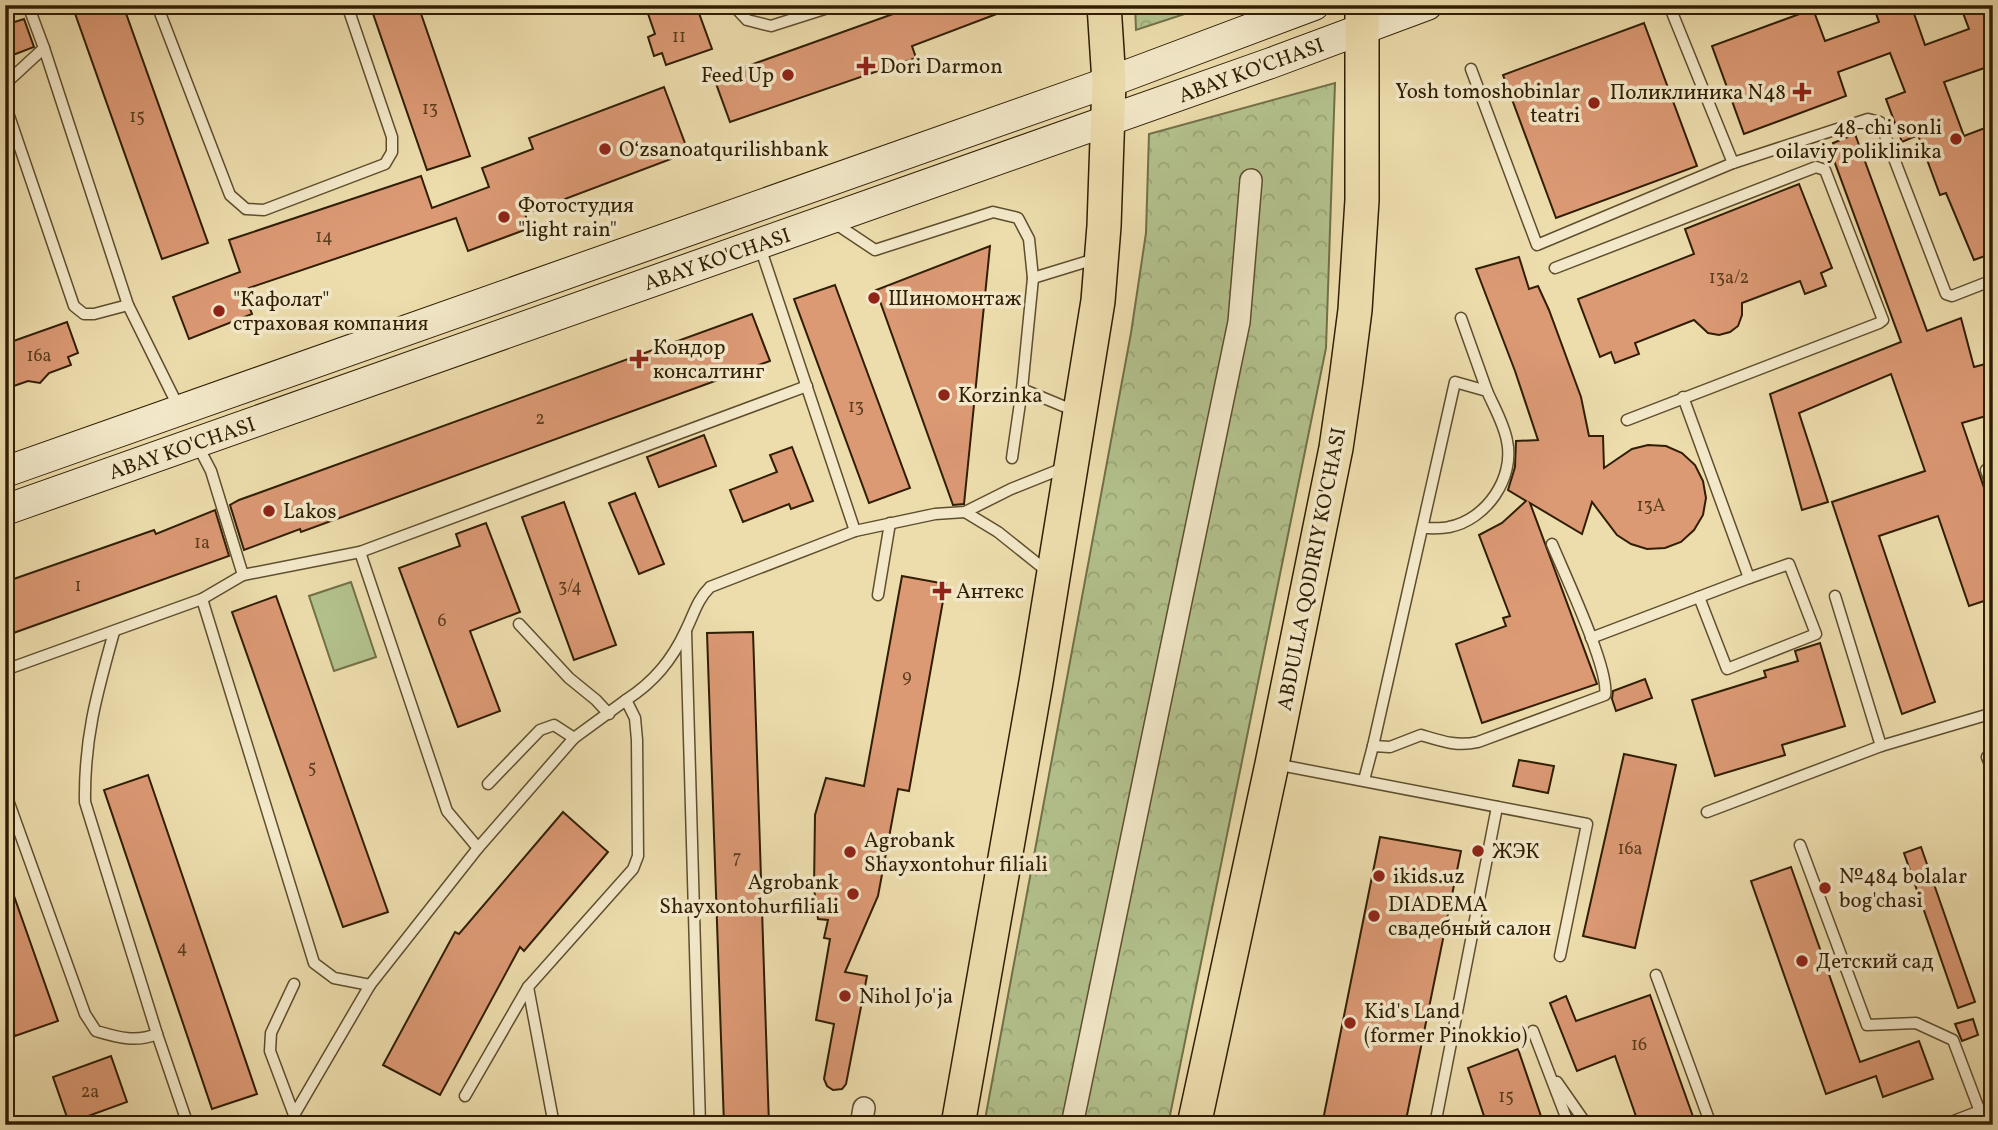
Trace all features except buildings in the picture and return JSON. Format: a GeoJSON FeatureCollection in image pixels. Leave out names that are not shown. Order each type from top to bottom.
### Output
{"type":"FeatureCollection","features":[{"type":"Feature","properties":{"kind":"main road"},"geometry":{"type":"LineString","coordinates":[[958,1125],[1096,313],[1108,121],[1109,82],[1104,5]]}},
{"type":"Feature","properties":{"kind":"main road","name":"ABAY KO'CHASI"},"geometry":{"type":"LineString","coordinates":[[5,472],[1109,82],[1314,5]]}},
{"type":"Feature","properties":{"kind":"main road","name":"ABAY KO'CHASI"},"geometry":{"type":"LineString","coordinates":[[5,510],[1108,121],[1363,17],[1427,5]]}},
{"type":"Feature","properties":{"kind":"main road","name":"ABDULLA QODIRIY KO'CHASI"},"geometry":{"type":"LineString","coordinates":[[1194,1125],[1272,764],[1336,448],[1355,310],[1362,200],[1363,17]]}},
{"type":"Feature","properties":{"kind":"main road"},"geometry":{"type":"LineString","coordinates":[[181,410],[196,442]]}},
{"type":"Feature","properties":{"kind":"street"},"geometry":{"type":"LineString","coordinates":[[1072,1125],[1239,322],[1251,180]]}},
{"type":"Feature","properties":{"kind":"lane"},"geometry":{"type":"LineString","coordinates":[[28,5],[128,305],[181,410]]}},
{"type":"Feature","properties":{"kind":"lane"},"geometry":{"type":"LineString","coordinates":[[157,5],[230,195],[246,209],[264,209],[385,164],[391,152],[392,137],[347,5]]}},
{"type":"Feature","properties":{"kind":"lane"},"geometry":{"type":"LineString","coordinates":[[733,5],[747,20],[771,26],[837,5]]}},
{"type":"Feature","properties":{"kind":"lane"},"geometry":{"type":"LineString","coordinates":[[1670,5],[1733,163]]}},
{"type":"Feature","properties":{"kind":"lane"},"geometry":{"type":"LineString","coordinates":[[5,84],[44,48]]}},
{"type":"Feature","properties":{"kind":"lane"},"geometry":{"type":"LineString","coordinates":[[1471,69],[1537,245],[1733,163],[1868,119],[1880,122],[1946,294],[1952,296],[1993,280]]}},
{"type":"Feature","properties":{"kind":"lane"},"geometry":{"type":"LineString","coordinates":[[5,104],[74,306],[85,314],[94,314],[128,305]]}},
{"type":"Feature","properties":{"kind":"lane"},"geometry":{"type":"LineString","coordinates":[[1555,268],[1816,167],[1825,170],[1882,320],[1627,420]]}},
{"type":"Feature","properties":{"kind":"lane"},"geometry":{"type":"LineString","coordinates":[[830,220],[874,250],[993,212],[1018,218],[1029,239],[1033,278],[1012,458]]}},
{"type":"Feature","properties":{"kind":"lane"},"geometry":{"type":"LineString","coordinates":[[759,244],[855,531]]}},
{"type":"Feature","properties":{"kind":"lane"},"geometry":{"type":"LineString","coordinates":[[1033,278],[1101,258]]}},
{"type":"Feature","properties":{"kind":"lane"},"geometry":{"type":"LineString","coordinates":[[1422,528],[1450,527],[1475,516],[1495,496],[1507,471],[1508,442],[1461,318]]}},
{"type":"Feature","properties":{"kind":"lane"},"geometry":{"type":"LineString","coordinates":[[1364,780],[1455,382],[1487,391]]}},
{"type":"Feature","properties":{"kind":"lane"},"geometry":{"type":"LineString","coordinates":[[5,670],[202,599],[243,575],[360,552],[807,386]]}},
{"type":"Feature","properties":{"kind":"lane"},"geometry":{"type":"LineString","coordinates":[[1022,389],[1081,413]]}},
{"type":"Feature","properties":{"kind":"lane"},"geometry":{"type":"LineString","coordinates":[[1683,397],[1749,578]]}},
{"type":"Feature","properties":{"kind":"lane"},"geometry":{"type":"LineString","coordinates":[[196,442],[212,471],[243,575]]}},
{"type":"Feature","properties":{"kind":"lane"},"geometry":{"type":"LineString","coordinates":[[293,1120],[370,985],[478,848],[574,738],[646,687],[669,662],[699,598],[710,587],[855,531],[935,514],[965,512],[1011,489],[1072,465]]}},
{"type":"Feature","properties":{"kind":"lane"},"geometry":{"type":"LineString","coordinates":[[1986,470],[1993,490]]}},
{"type":"Feature","properties":{"kind":"lane"},"geometry":{"type":"LineString","coordinates":[[965,512],[998,532],[1053,577]]}},
{"type":"Feature","properties":{"kind":"lane"},"geometry":{"type":"LineString","coordinates":[[878,595],[890,523]]}},
{"type":"Feature","properties":{"kind":"lane"},"geometry":{"type":"LineString","coordinates":[[1373,746],[1390,747],[1421,735],[1445,743],[1464,745],[1479,742],[1605,695],[1606,684],[1591,638],[1552,544]]}},
{"type":"Feature","properties":{"kind":"lane"},"geometry":{"type":"LineString","coordinates":[[360,552],[447,811],[478,848]]}},
{"type":"Feature","properties":{"kind":"lane"},"geometry":{"type":"LineString","coordinates":[[1591,638],[1749,578],[1789,564],[1816,634],[1727,669],[1699,597]]}},
{"type":"Feature","properties":{"kind":"lane"},"geometry":{"type":"LineString","coordinates":[[1835,596],[1881,746]]}},
{"type":"Feature","properties":{"kind":"lane"},"geometry":{"type":"LineString","coordinates":[[202,599],[314,963],[334,978],[370,985]]}},
{"type":"Feature","properties":{"kind":"lane"},"geometry":{"type":"LineString","coordinates":[[519,624],[569,678],[609,714]]}},
{"type":"Feature","properties":{"kind":"lane"},"geometry":{"type":"LineString","coordinates":[[686,630],[700,1125]]}},
{"type":"Feature","properties":{"kind":"lane"},"geometry":{"type":"LineString","coordinates":[[114,632],[92,713],[84,764],[85,802],[188,1125]]}},
{"type":"Feature","properties":{"kind":"lane"},"geometry":{"type":"LineString","coordinates":[[465,1096],[528,987],[633,869],[638,856],[637,740],[635,718],[626,700]]}},
{"type":"Feature","properties":{"kind":"lane"},"geometry":{"type":"LineString","coordinates":[[1707,812],[1881,746],[1993,713]]}},
{"type":"Feature","properties":{"kind":"lane"},"geometry":{"type":"LineString","coordinates":[[488,784],[540,730],[554,725],[574,738]]}},
{"type":"Feature","properties":{"kind":"lane"},"geometry":{"type":"LineString","coordinates":[[1993,755],[1987,757],[1993,772]]}},
{"type":"Feature","properties":{"kind":"lane"},"geometry":{"type":"LineString","coordinates":[[1272,764],[1587,824],[1560,956]]}},
{"type":"Feature","properties":{"kind":"lane"},"geometry":{"type":"LineString","coordinates":[[5,792],[90,1022],[96,1031],[126,1039],[146,1038],[157,1034]]}},
{"type":"Feature","properties":{"kind":"lane"},"geometry":{"type":"LineString","coordinates":[[1435,1125],[1497,807]]}},
{"type":"Feature","properties":{"kind":"lane"},"geometry":{"type":"LineString","coordinates":[[1800,845],[1867,1025],[1916,1023],[1953,1040],[1985,1125]]}},
{"type":"Feature","properties":{"kind":"lane"},"geometry":{"type":"LineString","coordinates":[[1656,975],[1711,1125]]}},
{"type":"Feature","properties":{"kind":"lane"},"geometry":{"type":"LineString","coordinates":[[293,1120],[270,1051],[271,1033],[294,984]]}},
{"type":"Feature","properties":{"kind":"lane"},"geometry":{"type":"LineString","coordinates":[[528,987],[554,1125]]}},
{"type":"Feature","properties":{"kind":"lane"},"geometry":{"type":"LineString","coordinates":[[1533,1031],[1569,1125]]}},
{"type":"Feature","properties":{"kind":"lane"},"geometry":{"type":"LineString","coordinates":[[1547,1068],[1587,1125]]}},
{"type":"Feature","properties":{"kind":"lane"},"geometry":{"type":"LineString","coordinates":[[1942,1125],[1993,1107]]}},
{"type":"Feature","properties":{"kind":"green space"},"geometry":{"type":"Polygon","coordinates":[[[1135,5],[1212,5],[1136,30],[1135,5]]]}},
{"type":"Feature","properties":{"kind":"green space"},"geometry":{"type":"Polygon","coordinates":[[[1335,83],[1326,348],[1168,1125],[984,1125],[1131,333],[1146,233],[1149,134],[1335,83]]]}},
{"type":"Feature","properties":{"kind":"green space"},"geometry":{"type":"Polygon","coordinates":[[[351,582],[376,657],[334,671],[309,596],[351,582]]]}},
{"type":"Feature","properties":{"kind":"place","name":"Dori Darmon"},"geometry":{"type":"Point","coordinates":[866,66]}},
{"type":"Feature","properties":{"kind":"place","name":"Feed Up"},"geometry":{"type":"Point","coordinates":[788,75]}},
{"type":"Feature","properties":{"kind":"place","name":"Поликлиника N48"},"geometry":{"type":"Point","coordinates":[1802,92]}},
{"type":"Feature","properties":{"kind":"place","name":"Yosh tomoshobinlar teatri"},"geometry":{"type":"Point","coordinates":[1594,103]}},
{"type":"Feature","properties":{"kind":"place","name":"48-chi sonli oilaviy poliklinika"},"geometry":{"type":"Point","coordinates":[1956,139]}},
{"type":"Feature","properties":{"kind":"place","name":"Oʻzsanoatqurilishbank"},"geometry":{"type":"Point","coordinates":[605,149]}},
{"type":"Feature","properties":{"kind":"place","name":"Фотостудия \"light rain\""},"geometry":{"type":"Point","coordinates":[504,217]}},
{"type":"Feature","properties":{"kind":"place","name":"Шиномонтаж"},"geometry":{"type":"Point","coordinates":[874,298]}},
{"type":"Feature","properties":{"kind":"place","name":"\"Кафолат\" страховая компания"},"geometry":{"type":"Point","coordinates":[219,311]}},
{"type":"Feature","properties":{"kind":"place","name":"Кондор консалтинг"},"geometry":{"type":"Point","coordinates":[639,359]}},
{"type":"Feature","properties":{"kind":"place","name":"Korzinka"},"geometry":{"type":"Point","coordinates":[944,395]}},
{"type":"Feature","properties":{"kind":"place","name":"Lakos"},"geometry":{"type":"Point","coordinates":[269,511]}},
{"type":"Feature","properties":{"kind":"place","name":"Антекс"},"geometry":{"type":"Point","coordinates":[942,591]}},
{"type":"Feature","properties":{"kind":"place","name":"ЖЭК"},"geometry":{"type":"Point","coordinates":[1478,851]}},
{"type":"Feature","properties":{"kind":"place","name":"Agrobank Shayxontohur filiali"},"geometry":{"type":"Point","coordinates":[850,852]}},
{"type":"Feature","properties":{"kind":"place","name":"ikids.uz"},"geometry":{"type":"Point","coordinates":[1379,876]}},
{"type":"Feature","properties":{"kind":"place","name":"№484 bolalar bog'chasi"},"geometry":{"type":"Point","coordinates":[1825,888]}},
{"type":"Feature","properties":{"kind":"place","name":"Agrobank Shayxontohurfiliali"},"geometry":{"type":"Point","coordinates":[853,894]}},
{"type":"Feature","properties":{"kind":"place","name":"DIADEMA свадебный салон"},"geometry":{"type":"Point","coordinates":[1374,916]}},
{"type":"Feature","properties":{"kind":"place","name":"Детский сад"},"geometry":{"type":"Point","coordinates":[1802,961]}},
{"type":"Feature","properties":{"kind":"place","name":"Nihol Jo'ja"},"geometry":{"type":"Point","coordinates":[845,996]}},
{"type":"Feature","properties":{"kind":"place","name":"Kid's Land (former Pinokkio)"},"geometry":{"type":"Point","coordinates":[1350,1023]}}]}
